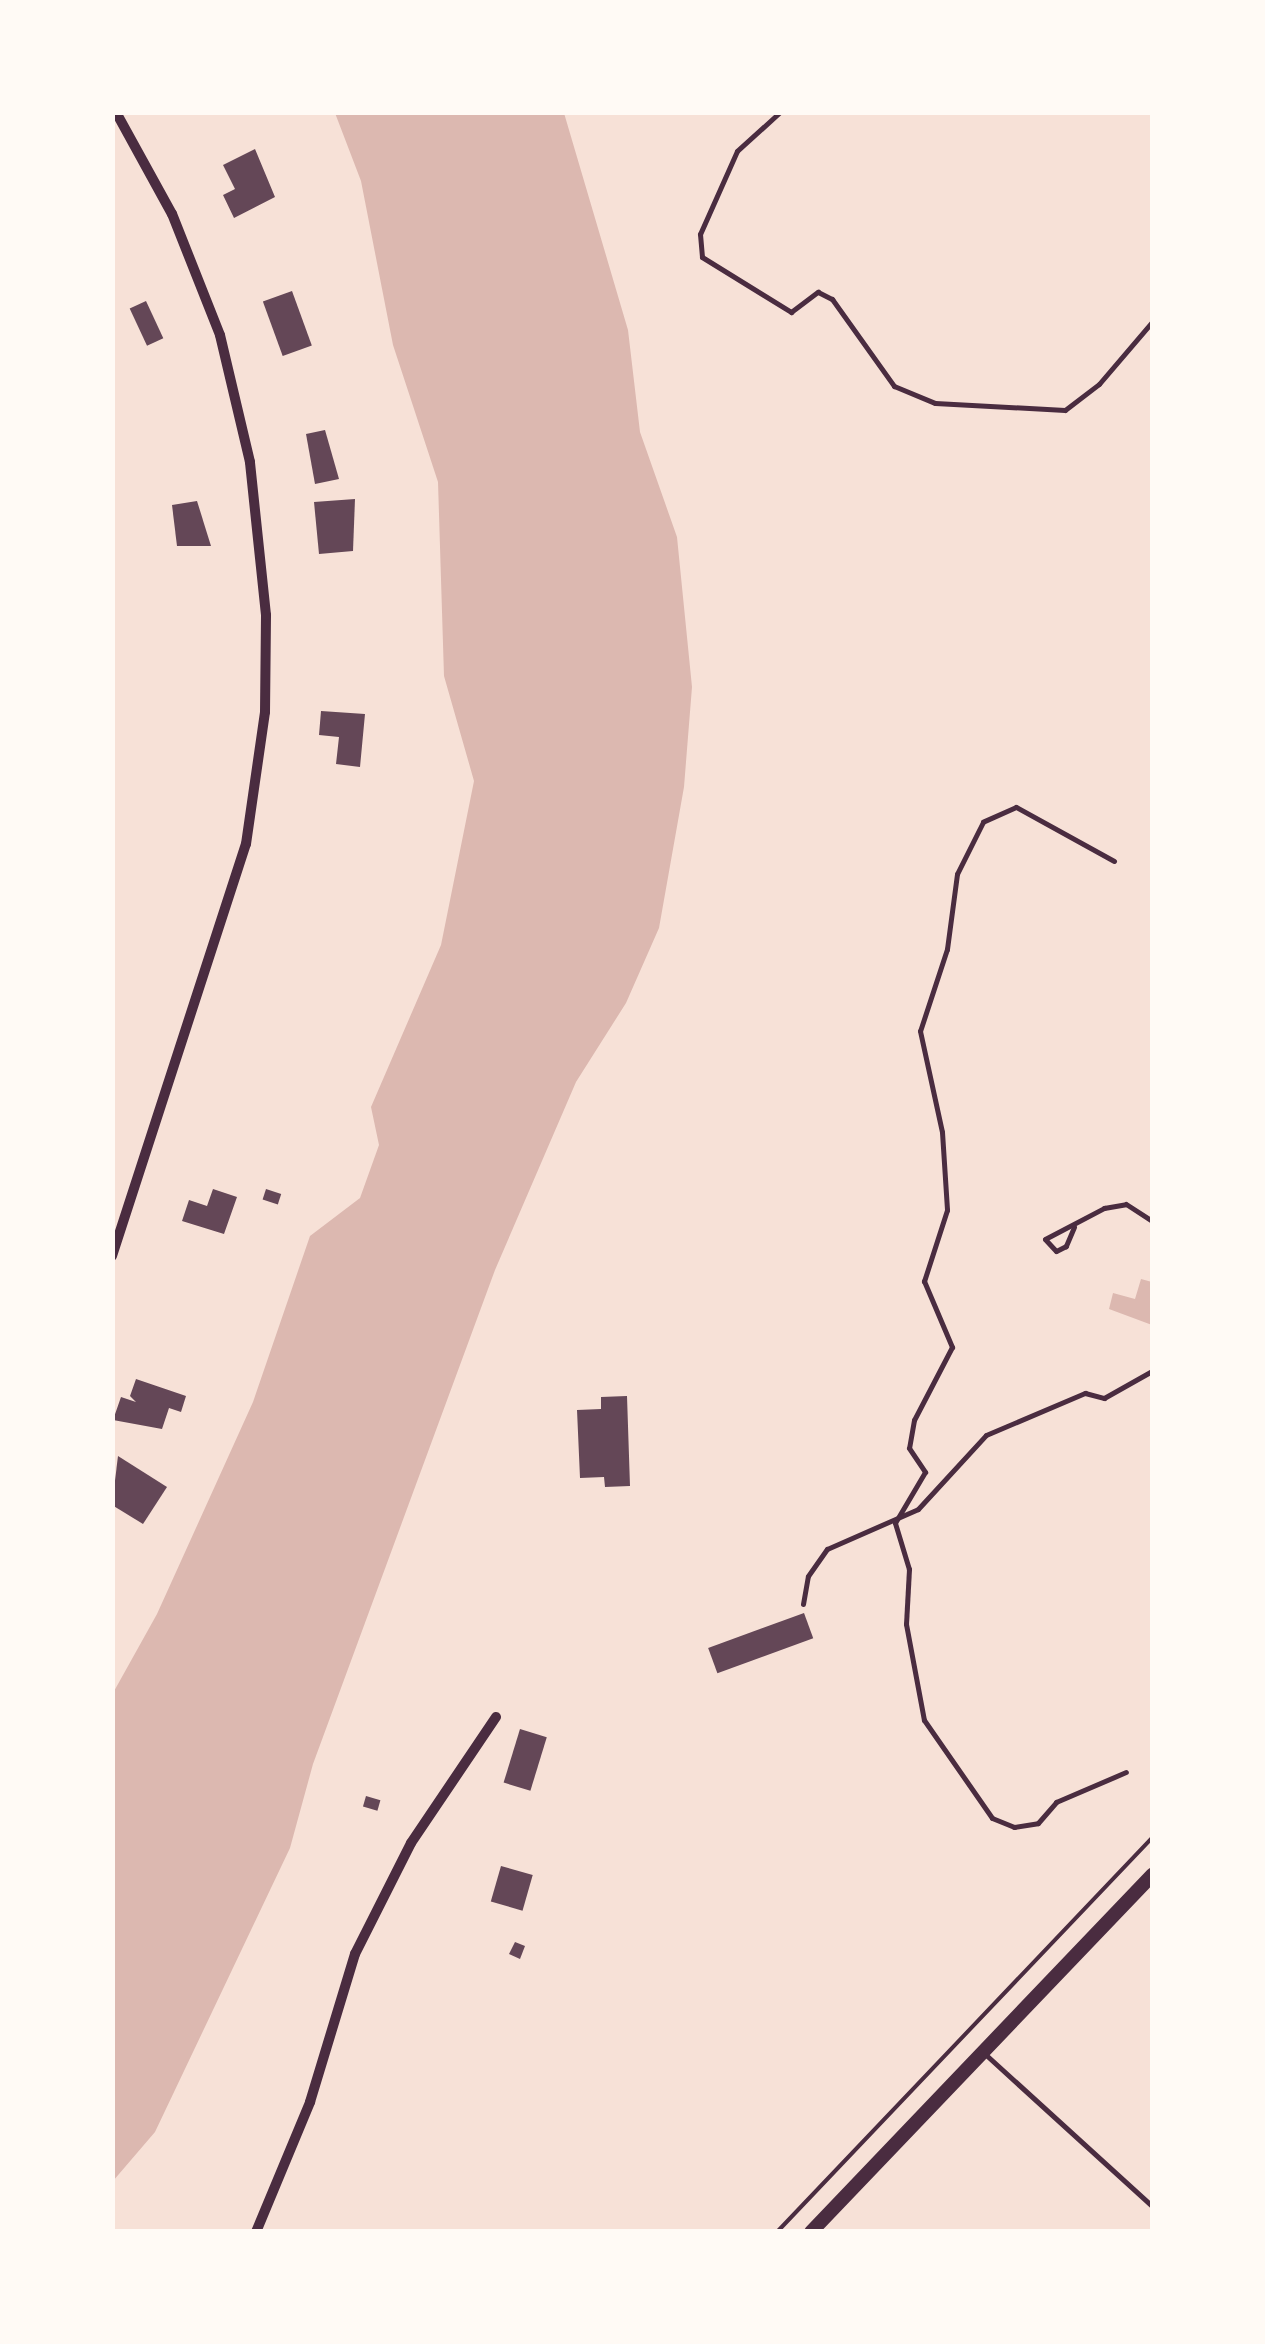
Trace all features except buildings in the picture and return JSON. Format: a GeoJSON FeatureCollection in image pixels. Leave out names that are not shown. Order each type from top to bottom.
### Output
{"type":"FeatureCollection","features":[{"type":"Feature","properties":{"kind":"street"},"geometry":{"type":"LineString","coordinates":[[112,1256],[213,961],[246,844],[264,712],[266,615],[250,462],[220,335],[172,214],[116,112]]}},
{"type":"Feature","properties":{"kind":"street"},"geometry":{"type":"LineString","coordinates":[[256,2232],[310,2102],[355,1954],[411,1843],[496,1717]]}},
{"type":"Feature","properties":{"kind":"street"},"geometry":{"type":"LineString","coordinates":[[811,2232],[986,2054],[1152,1876]]}},
{"type":"Feature","properties":{"kind":"lane"},"geometry":{"type":"LineString","coordinates":[[780,112],[737,150],[700,234],[702,257],[791,312],[818,292],[832,299],[894,386],[935,402],[1065,410],[1099,384],[1152,322]]}},
{"type":"Feature","properties":{"kind":"lane"},"geometry":{"type":"LineString","coordinates":[[1114,862],[1016,807],[983,822],[957,874],[947,948],[920,1030],[942,1132],[947,1210],[924,1282],[952,1347],[914,1420],[909,1448],[925,1472],[895,1523],[909,1569],[906,1624],[924,1720],[992,1818],[1014,1827],[1038,1823],[1056,1802],[1126,1772]]}},
{"type":"Feature","properties":{"kind":"lane"},"geometry":{"type":"LineString","coordinates":[[1074,1227],[1066,1246],[1056,1251],[1045,1239],[1047,1232],[1074,1227],[1104,1208],[1126,1204],[1152,1221]]}},
{"type":"Feature","properties":{"kind":"lane"},"geometry":{"type":"LineString","coordinates":[[803,1604],[808,1576],[828,1549],[895,1523],[918,1509],[986,1435],[1085,1393],[1104,1398],[1152,1372]]}},
{"type":"Feature","properties":{"kind":"lane"},"geometry":{"type":"LineString","coordinates":[[986,2054],[1152,2206]]}},
{"type":"Feature","properties":{"kind":"path"},"geometry":{"type":"LineString","coordinates":[[777,2232],[1152,1838]]}},
{"type":"Feature","properties":{"kind":"shaded area"},"geometry":{"type":"Polygon","coordinates":[[[335,113],[564,113],[628,330],[640,432],[677,537],[692,687],[684,787],[659,928],[626,1003],[576,1082],[495,1270],[313,1764],[290,1848],[155,2132],[113,2181],[113,1693],[157,1614],[253,1402],[310,1236],[360,1198],[379,1145],[371,1107],[441,945],[474,781],[444,676],[438,482],[393,345],[361,181],[335,113]]]}},
{"type":"Feature","properties":{"kind":"shaded area"},"geometry":{"type":"Polygon","coordinates":[[[1141,1279],[1152,1282],[1152,1325],[1109,1309],[1113,1293],[1135,1299],[1141,1279]]]}}]}
